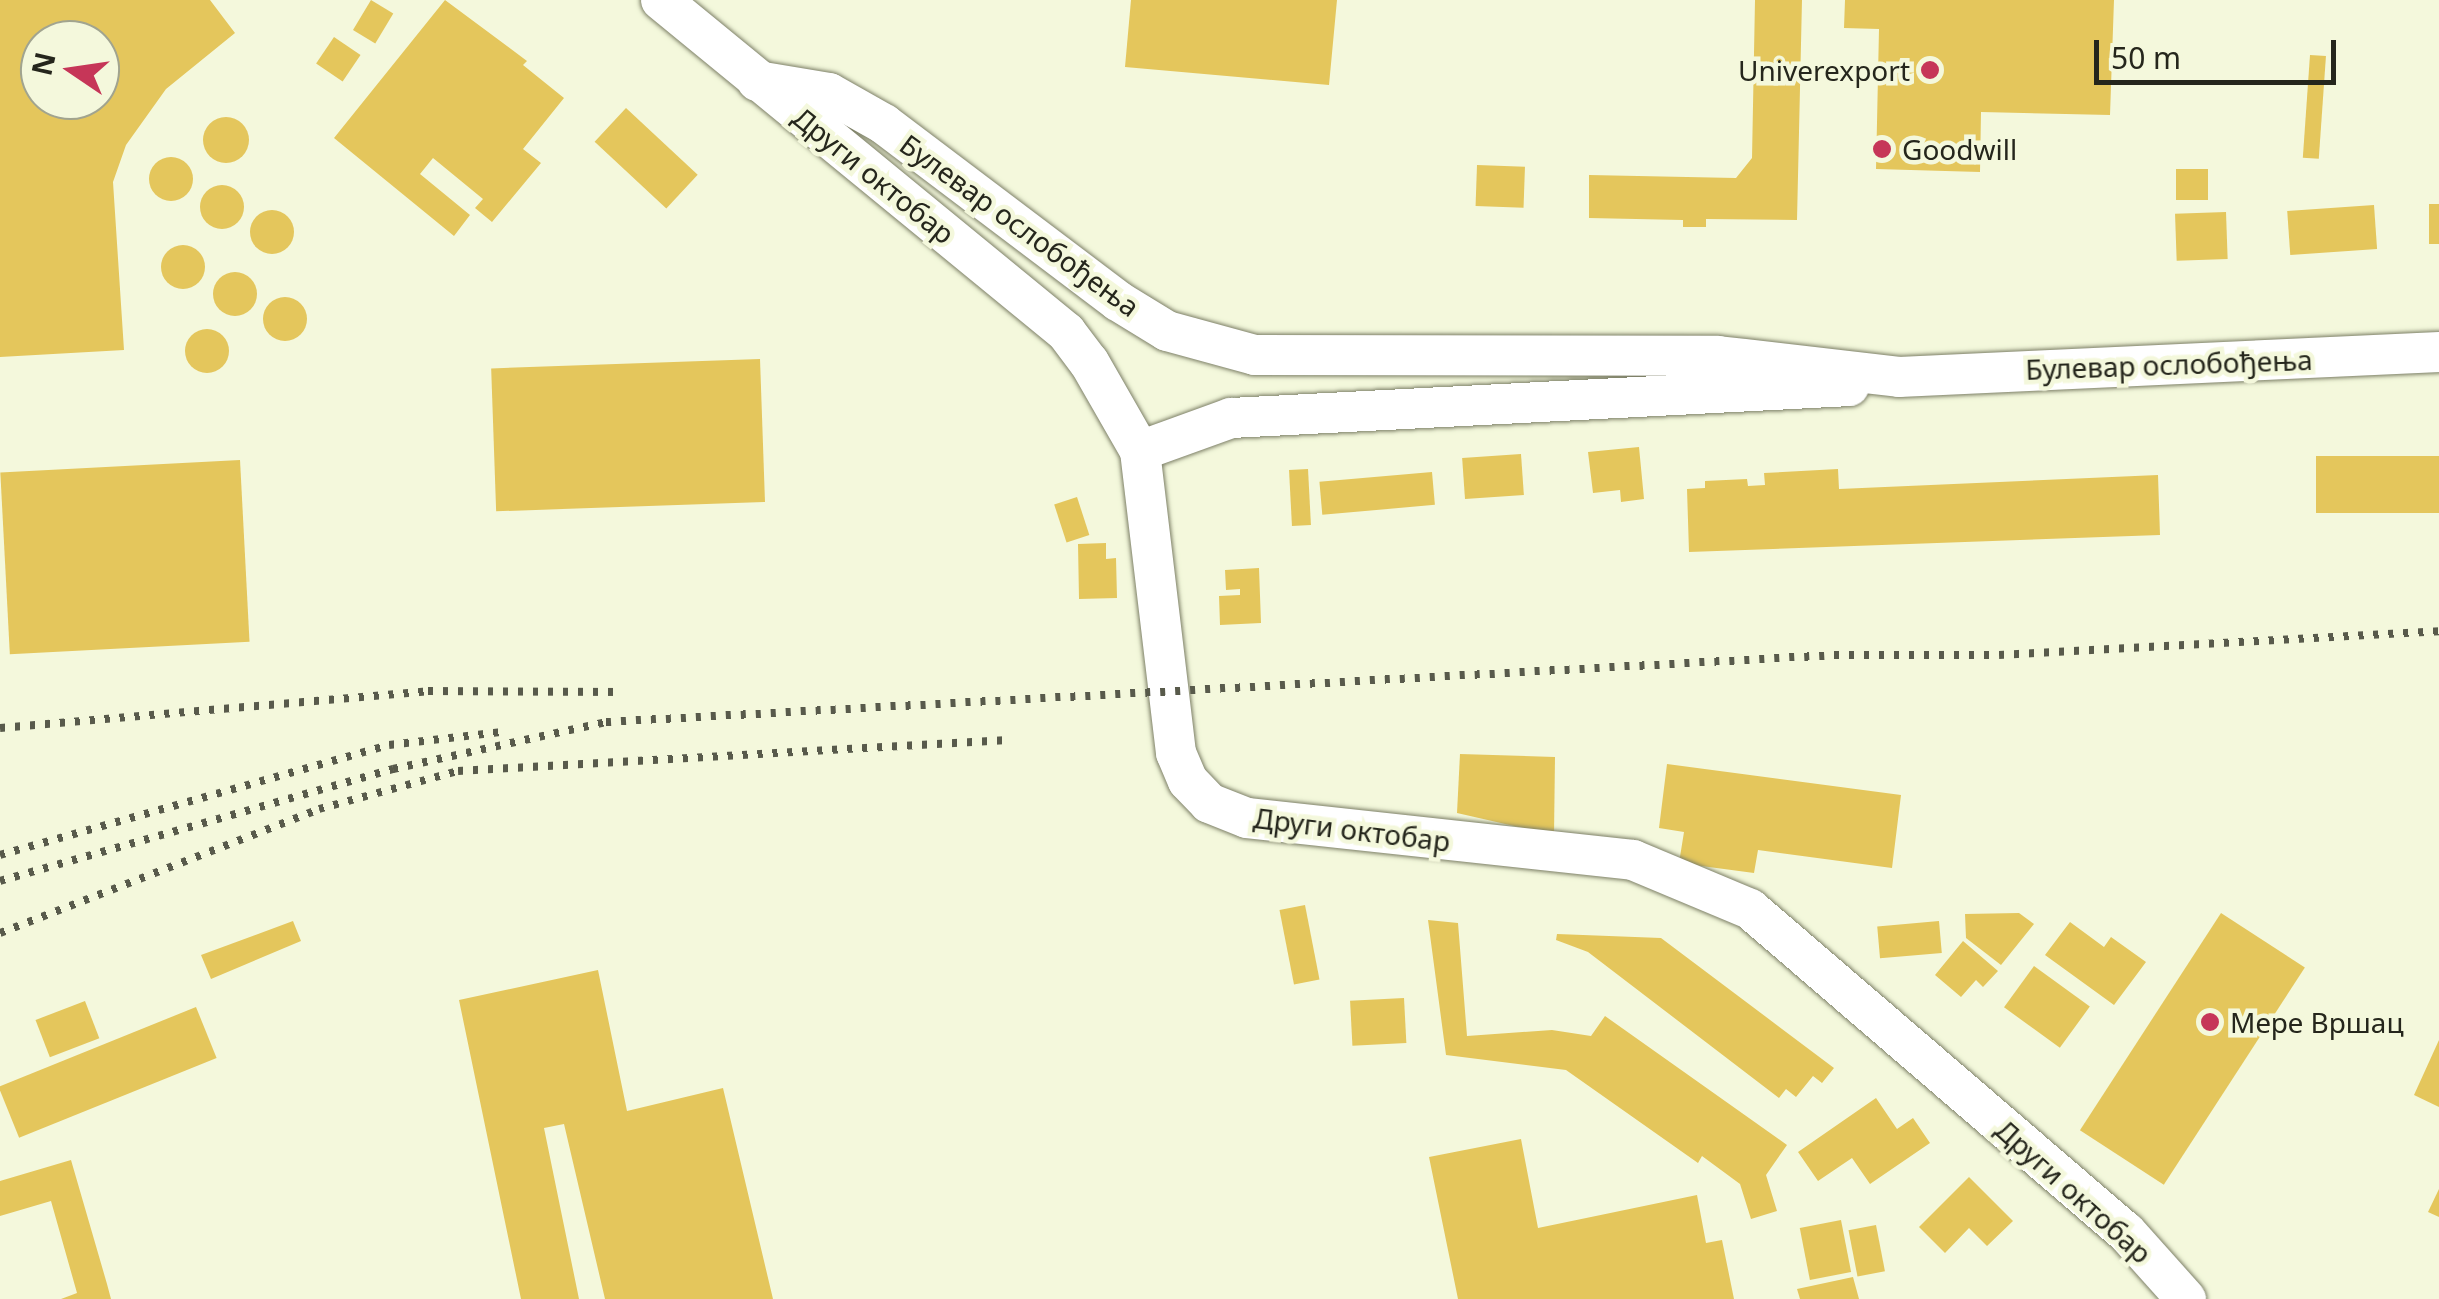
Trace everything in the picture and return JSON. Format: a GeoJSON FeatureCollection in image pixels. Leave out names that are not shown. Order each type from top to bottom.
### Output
{"type":"FeatureCollection","features":[{"type":"Feature","properties":{"kind":"street","name":"Други октобар"},"geometry":{"type":"LineString","coordinates":[[661,0],[1066,332],[1131,425],[1140,451],[1176,753],[1188,781],[1209,802],[1247,818],[1632,860],[1750,908],[2126,1232],[2186,1299]]}},
{"type":"Feature","properties":{"kind":"street","name":"Булевар ослобођења"},"geometry":{"type":"LineString","coordinates":[[757,81],[829,93],[884,124],[1118,301],[1166,331],[1210,346],[1303,358],[1648,354],[1776,361],[1899,377]]}},
{"type":"Feature","properties":{"kind":"street","name":"Булевар ослобођења"},"geometry":{"type":"LineString","coordinates":[[1140,451],[1231,418],[1682,399],[1899,377],[2439,352]]}},
{"type":"Feature","properties":{"kind":"street"},"geometry":{"type":"LineString","coordinates":[[1648,354],[1670,378],[1682,399]]}},
{"type":"Feature","properties":{"kind":"street","name":"Булевар ослобођења"},"geometry":{"type":"LineString","coordinates":[[1682,399],[1776,361]]}},
{"type":"Feature","properties":{"kind":"building"},"geometry":{"type":"Polygon","coordinates":[[[0,0],[210,0],[235,33],[166,89],[126,145],[113,182],[124,350],[0,357],[0,0]]]}},
{"type":"Feature","properties":{"kind":"building"},"geometry":{"type":"Polygon","coordinates":[[[371,0],[393,13],[375,43],[353,30],[371,0]]]}},
{"type":"Feature","properties":{"kind":"building"},"geometry":{"type":"Polygon","coordinates":[[[445,0],[527,61],[523,65],[564,98],[523,149],[541,163],[492,222],[475,208],[483,199],[433,158],[420,174],[470,215],[454,236],[334,138],[445,0]]]}},
{"type":"Feature","properties":{"kind":"building"},"geometry":{"type":"Polygon","coordinates":[[[1131,0],[1337,0],[1329,85],[1125,67],[1131,0]]]}},
{"type":"Feature","properties":{"kind":"building"},"geometry":{"type":"Polygon","coordinates":[[[1755,0],[1802,0],[1797,220],[1706,219],[1706,227],[1683,227],[1683,220],[1589,218],[1589,175],[1736,178],[1752,158],[1755,0]]]}},
{"type":"Feature","properties":{"kind":"building"},"geometry":{"type":"Polygon","coordinates":[[[1845,0],[2114,0],[2110,115],[1981,112],[1980,172],[1876,169],[1879,29],[1844,28],[1845,0]]]}},
{"type":"Feature","properties":{"kind":"building"},"geometry":{"type":"Polygon","coordinates":[[[334,37],[361,55],[343,81],[316,64],[334,37]]]}},
{"type":"Feature","properties":{"kind":"building"},"geometry":{"type":"Polygon","coordinates":[[[2310,55],[2326,56],[2319,159],[2303,158],[2310,55]]]}},
{"type":"Feature","properties":{"kind":"building"},"geometry":{"type":"Polygon","coordinates":[[[626,108],[698,175],[666,208],[595,142],[626,108]]]}},
{"type":"Feature","properties":{"kind":"building"},"geometry":{"type":"Polygon","coordinates":[[[226,117],[242,124],[249,140],[242,156],[226,163],[210,156],[203,140],[210,124],[226,117]]]}},
{"type":"Feature","properties":{"kind":"building"},"geometry":{"type":"Polygon","coordinates":[[[171,157],[187,163],[193,179],[187,195],[171,201],[155,195],[149,179],[155,163],[171,157]]]}},
{"type":"Feature","properties":{"kind":"building"},"geometry":{"type":"Polygon","coordinates":[[[1477,165],[1525,167],[1524,208],[1476,206],[1477,165]]]}},
{"type":"Feature","properties":{"kind":"building"},"geometry":{"type":"Polygon","coordinates":[[[2176,169],[2208,169],[2208,200],[2176,200],[2176,169]]]}},
{"type":"Feature","properties":{"kind":"building"},"geometry":{"type":"Polygon","coordinates":[[[222,185],[238,191],[244,207],[238,223],[222,229],[206,223],[200,207],[206,191],[222,185]]]}},
{"type":"Feature","properties":{"kind":"building"},"geometry":{"type":"Polygon","coordinates":[[[2429,204],[2439,204],[2439,244],[2429,244],[2429,204]]]}},
{"type":"Feature","properties":{"kind":"building"},"geometry":{"type":"Polygon","coordinates":[[[2374,205],[2377,249],[2290,255],[2287,211],[2374,205]]]}},
{"type":"Feature","properties":{"kind":"building"},"geometry":{"type":"Polygon","coordinates":[[[272,210],[288,216],[294,232],[288,248],[272,254],[256,248],[250,232],[256,216],[272,210]]]}},
{"type":"Feature","properties":{"kind":"building"},"geometry":{"type":"Polygon","coordinates":[[[2226,212],[2228,259],[2177,261],[2175,214],[2226,212]]]}},
{"type":"Feature","properties":{"kind":"building"},"geometry":{"type":"Polygon","coordinates":[[[183,245],[199,251],[205,267],[199,283],[183,289],[167,283],[161,267],[167,251],[183,245]]]}},
{"type":"Feature","properties":{"kind":"building"},"geometry":{"type":"Polygon","coordinates":[[[235,272],[251,278],[257,294],[251,310],[235,316],[219,310],[213,294],[219,278],[235,272]]]}},
{"type":"Feature","properties":{"kind":"building"},"geometry":{"type":"Polygon","coordinates":[[[285,297],[301,303],[307,319],[301,335],[285,341],[269,335],[263,319],[269,303],[285,297]]]}},
{"type":"Feature","properties":{"kind":"building"},"geometry":{"type":"Polygon","coordinates":[[[207,329],[223,335],[229,351],[223,367],[207,373],[191,367],[185,351],[191,335],[207,329]]]}},
{"type":"Feature","properties":{"kind":"building"},"geometry":{"type":"Polygon","coordinates":[[[760,359],[765,502],[496,511],[491,368],[760,359]]]}},
{"type":"Feature","properties":{"kind":"building"},"geometry":{"type":"Polygon","coordinates":[[[1639,447],[1644,499],[1621,502],[1620,490],[1593,493],[1588,452],[1639,447]]]}},
{"type":"Feature","properties":{"kind":"building"},"geometry":{"type":"Polygon","coordinates":[[[1521,454],[1524,495],[1465,499],[1462,458],[1521,454]]]}},
{"type":"Feature","properties":{"kind":"building"},"geometry":{"type":"Polygon","coordinates":[[[2316,456],[2439,456],[2439,513],[2316,513],[2316,456]]]}},
{"type":"Feature","properties":{"kind":"building"},"geometry":{"type":"Polygon","coordinates":[[[240,460],[250,642],[10,654],[0,473],[240,460]]]}},
{"type":"Feature","properties":{"kind":"building"},"geometry":{"type":"Polygon","coordinates":[[[1308,469],[1311,525],[1292,526],[1289,470],[1308,469]]]}},
{"type":"Feature","properties":{"kind":"building"},"geometry":{"type":"Polygon","coordinates":[[[1838,469],[1839,489],[2158,475],[2160,535],[1689,552],[1687,489],[1705,488],[1705,481],[1747,479],[1748,486],[1765,485],[1764,473],[1838,469]]]}},
{"type":"Feature","properties":{"kind":"building"},"geometry":{"type":"Polygon","coordinates":[[[1432,472],[1435,505],[1322,515],[1319,482],[1432,472]]]}},
{"type":"Feature","properties":{"kind":"building"},"geometry":{"type":"Polygon","coordinates":[[[1077,497],[1089,535],[1067,542],[1054,504],[1077,497]]]}},
{"type":"Feature","properties":{"kind":"building"},"geometry":{"type":"Polygon","coordinates":[[[1106,543],[1106,559],[1116,558],[1117,598],[1079,599],[1078,544],[1106,543]]]}},
{"type":"Feature","properties":{"kind":"building"},"geometry":{"type":"Polygon","coordinates":[[[1259,568],[1261,623],[1220,625],[1219,596],[1240,595],[1240,589],[1226,590],[1225,570],[1259,568]]]}},
{"type":"Feature","properties":{"kind":"building"},"geometry":{"type":"Polygon","coordinates":[[[1460,754],[1555,757],[1554,835],[1457,813],[1460,754]]]}},
{"type":"Feature","properties":{"kind":"building"},"geometry":{"type":"Polygon","coordinates":[[[1667,764],[1901,795],[1892,868],[1758,850],[1754,873],[1679,863],[1684,832],[1659,828],[1667,764]]]}},
{"type":"Feature","properties":{"kind":"building"},"geometry":{"type":"Polygon","coordinates":[[[1305,905],[1320,980],[1294,985],[1279,910],[1305,905]]]}},
{"type":"Feature","properties":{"kind":"building"},"geometry":{"type":"Polygon","coordinates":[[[2019,913],[2034,924],[2001,965],[1966,938],[1965,914],[2019,913]]]}},
{"type":"Feature","properties":{"kind":"building","name":"Мере Вршац"},"geometry":{"type":"Polygon","coordinates":[[[2221,913],[2305,967],[2164,1185],[2080,1130],[2221,913]]]}},
{"type":"Feature","properties":{"kind":"building"},"geometry":{"type":"Polygon","coordinates":[[[1428,920],[1458,923],[1467,1036],[1552,1030],[1591,1036],[1605,1016],[1787,1145],[1766,1175],[1777,1211],[1751,1219],[1740,1184],[1702,1156],[1698,1163],[1566,1070],[1446,1055],[1428,920]]]}},
{"type":"Feature","properties":{"kind":"building"},"geometry":{"type":"Polygon","coordinates":[[[293,921],[301,941],[211,979],[201,955],[293,921]]]}},
{"type":"Feature","properties":{"kind":"building"},"geometry":{"type":"Polygon","coordinates":[[[1939,921],[1942,953],[1880,958],[1877,926],[1939,921]]]}},
{"type":"Feature","properties":{"kind":"building"},"geometry":{"type":"Polygon","coordinates":[[[2070,922],[2104,947],[2111,937],[2146,962],[2114,1005],[2045,955],[2070,922]]]}},
{"type":"Feature","properties":{"kind":"building"},"geometry":{"type":"Polygon","coordinates":[[[1557,934],[1661,938],[1834,1068],[1822,1083],[1813,1076],[1796,1097],[1786,1089],[1779,1098],[1588,952],[1556,940],[1557,934]]]}},
{"type":"Feature","properties":{"kind":"building"},"geometry":{"type":"Polygon","coordinates":[[[1963,941],[1998,971],[1983,987],[1976,980],[1961,997],[1935,975],[1963,941]]]}},
{"type":"Feature","properties":{"kind":"building"},"geometry":{"type":"Polygon","coordinates":[[[2034,966],[2090,1007],[2060,1048],[2004,1007],[2034,966]]]}},
{"type":"Feature","properties":{"kind":"building"},"geometry":{"type":"Polygon","coordinates":[[[598,970],[627,1111],[723,1088],[773,1299],[605,1299],[564,1124],[544,1128],[579,1299],[521,1299],[459,1000],[598,970]]]}},
{"type":"Feature","properties":{"kind":"building"},"geometry":{"type":"Polygon","coordinates":[[[1404,998],[1406,1043],[1352,1046],[1350,1001],[1404,998]]]}},
{"type":"Feature","properties":{"kind":"building"},"geometry":{"type":"Polygon","coordinates":[[[85,1001],[99,1038],[50,1057],[36,1020],[85,1001]]]}},
{"type":"Feature","properties":{"kind":"building"},"geometry":{"type":"Polygon","coordinates":[[[196,1007],[217,1058],[19,1138],[0,1086],[196,1007]]]}},
{"type":"Feature","properties":{"kind":"building"},"geometry":{"type":"Polygon","coordinates":[[[2439,1040],[2439,1107],[2414,1095],[2439,1040]]]}},
{"type":"Feature","properties":{"kind":"building"},"geometry":{"type":"Polygon","coordinates":[[[1876,1098],[1897,1129],[1913,1118],[1930,1143],[1870,1184],[1852,1158],[1818,1181],[1798,1152],[1876,1098]]]}},
{"type":"Feature","properties":{"kind":"building"},"geometry":{"type":"Polygon","coordinates":[[[1521,1139],[1538,1228],[1697,1195],[1706,1243],[1722,1240],[1734,1299],[1458,1299],[1429,1157],[1521,1139]]]}},
{"type":"Feature","properties":{"kind":"building"},"geometry":{"type":"Polygon","coordinates":[[[71,1160],[111,1299],[61,1299],[77,1293],[51,1201],[0,1216],[0,1181],[71,1160]]]}},
{"type":"Feature","properties":{"kind":"building"},"geometry":{"type":"Polygon","coordinates":[[[1969,1177],[2013,1221],[1987,1246],[1969,1228],[1945,1253],[1919,1227],[1969,1177]]]}},
{"type":"Feature","properties":{"kind":"building"},"geometry":{"type":"Polygon","coordinates":[[[2439,1189],[2439,1217],[2428,1212],[2439,1189]]]}},
{"type":"Feature","properties":{"kind":"building"},"geometry":{"type":"Polygon","coordinates":[[[1841,1220],[1851,1272],[1810,1280],[1800,1228],[1841,1220]]]}},
{"type":"Feature","properties":{"kind":"building"},"geometry":{"type":"Polygon","coordinates":[[[1876,1225],[1885,1271],[1857,1276],[1849,1230],[1876,1225]]]}},
{"type":"Feature","properties":{"kind":"building"},"geometry":{"type":"Polygon","coordinates":[[[1853,1277],[1859,1299],[1800,1299],[1797,1289],[1853,1277]]]}},
{"type":"Feature","properties":{"kind":"railway"},"geometry":{"type":"LineString","coordinates":[[0,881],[393,769],[606,722],[1834,655],[1999,655],[2439,631]]}},
{"type":"Feature","properties":{"kind":"railway"},"geometry":{"type":"LineString","coordinates":[[0,728],[428,691],[623,692]]}},
{"type":"Feature","properties":{"kind":"railway"},"geometry":{"type":"LineString","coordinates":[[0,855],[389,745],[502,732]]}},
{"type":"Feature","properties":{"kind":"railway"},"geometry":{"type":"LineString","coordinates":[[0,933],[319,809],[458,771],[1008,740]]}},
{"type":"Feature","properties":{"kind":"place","name":"Univerexport"},"geometry":{"type":"Point","coordinates":[1930,70]}},
{"type":"Feature","properties":{"kind":"place","name":"Goodwill"},"geometry":{"type":"Point","coordinates":[1882,149]}},
{"type":"Feature","properties":{"kind":"place","name":"Мере Вршац"},"geometry":{"type":"Point","coordinates":[2210,1022]}}]}
